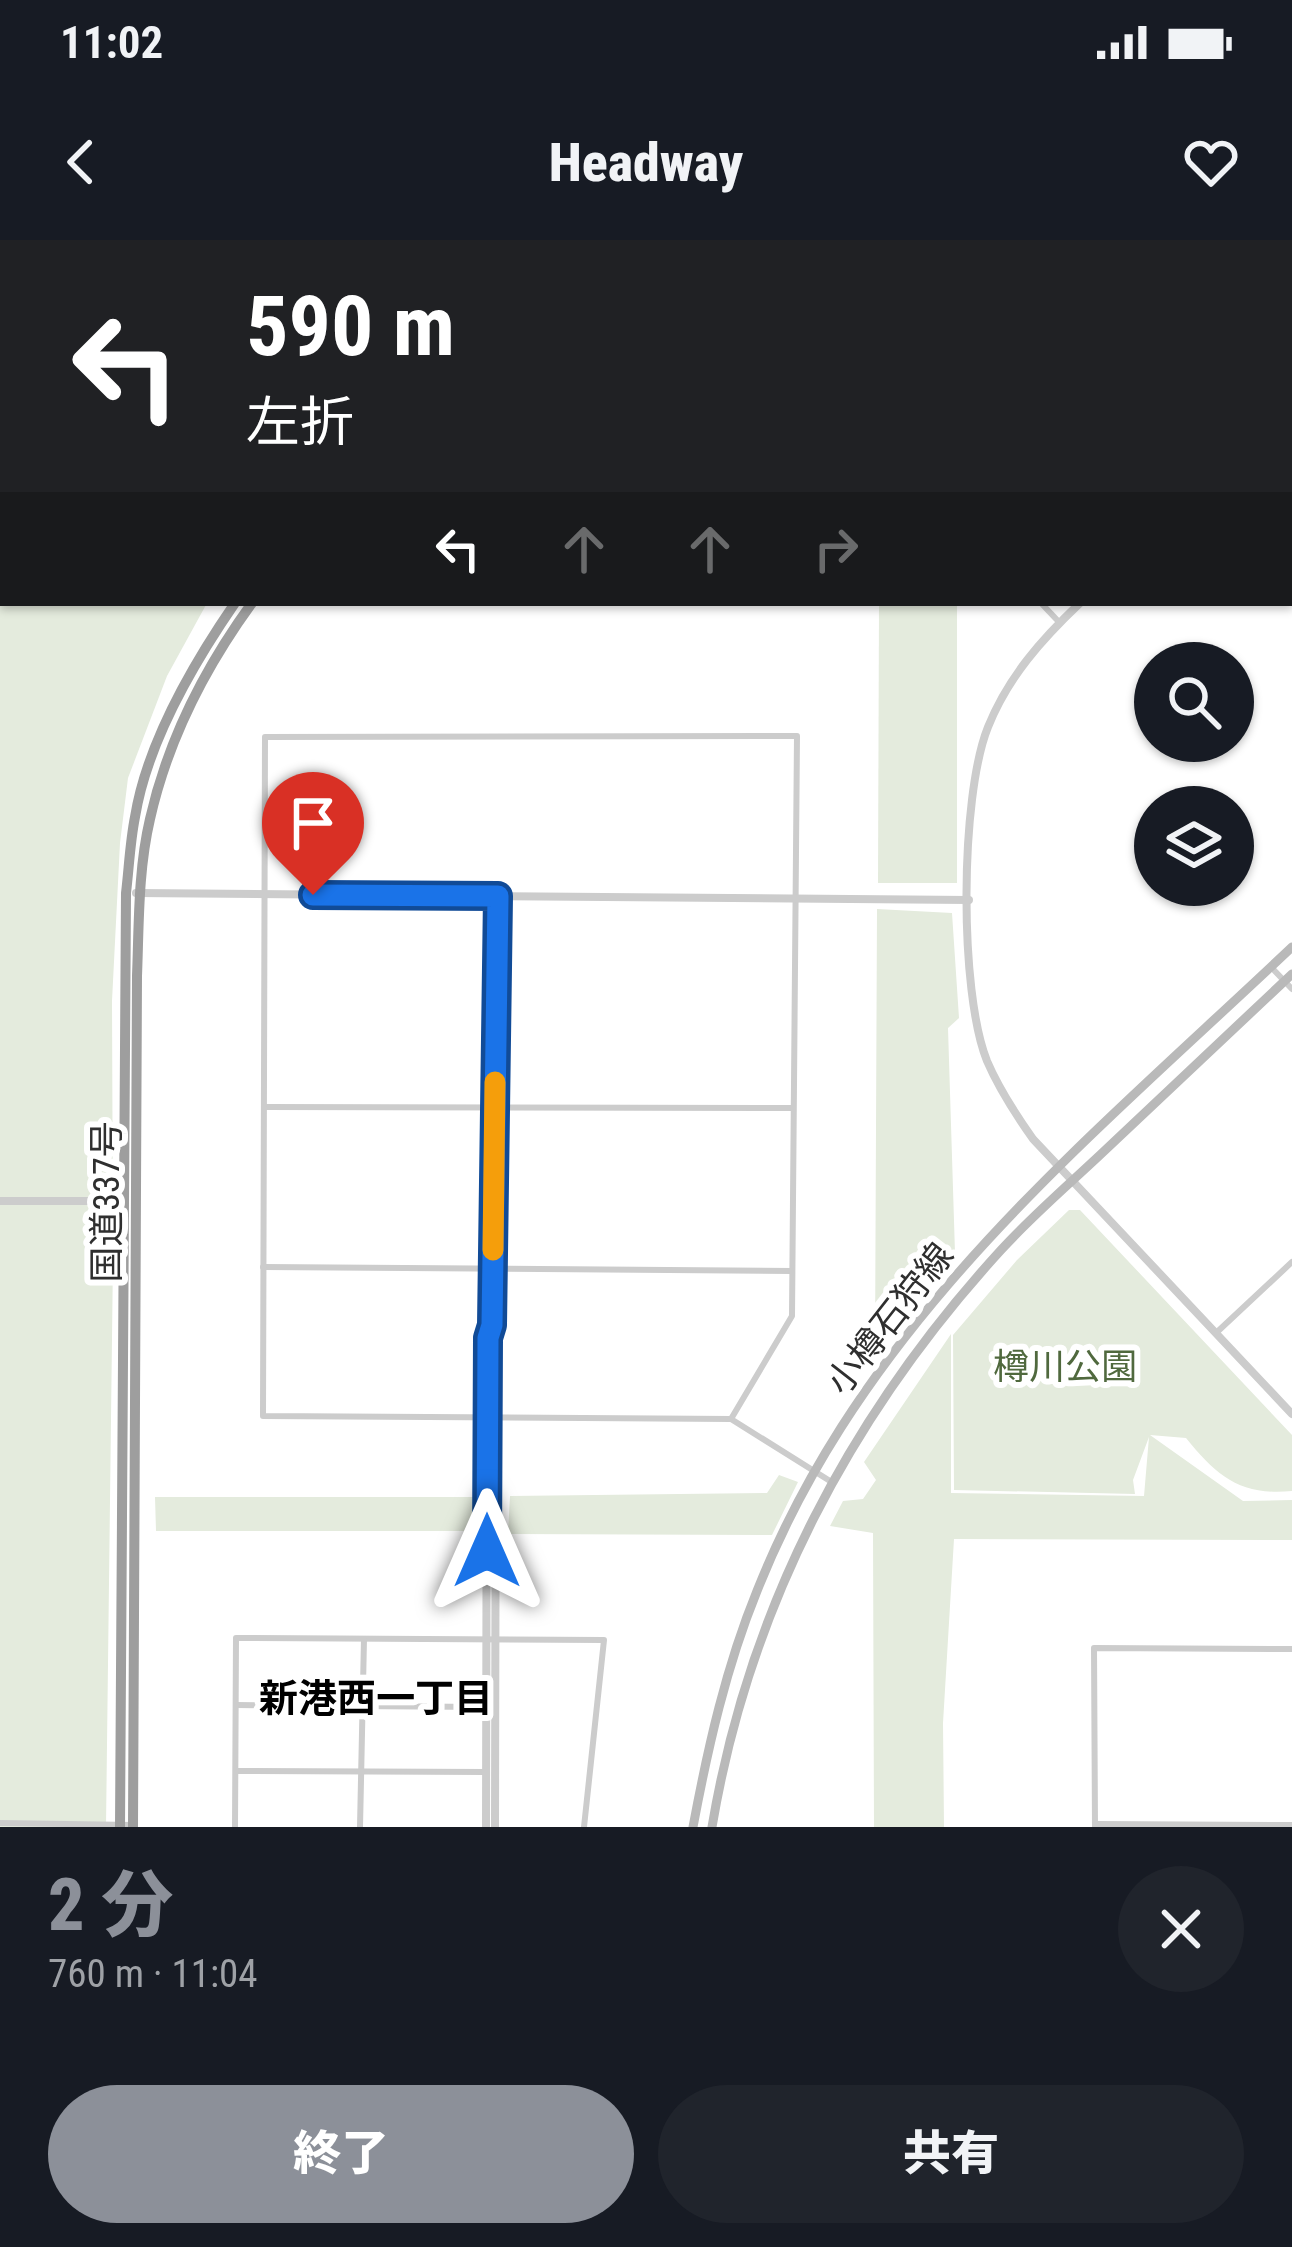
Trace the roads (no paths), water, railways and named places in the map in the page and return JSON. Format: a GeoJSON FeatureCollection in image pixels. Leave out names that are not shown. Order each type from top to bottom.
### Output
{"type":"FeatureCollection","features":[{"type":"Feature","properties":{"kind":"highway","name":"国道337号"},"geometry":{"type":"LineString","coordinates":[[126,1826],[126,893],[135,813],[154,756],[180,690],[233,606]]}},
{"type":"Feature","properties":{"kind":"highway","name":"国道337号"},"geometry":{"type":"LineString","coordinates":[[126,1826],[140,893],[149,821],[191,697],[250,606]]}},
{"type":"Feature","properties":{"kind":"main road","name":"小樽石狩線"},"geometry":{"type":"LineString","coordinates":[[693,1827],[711,1730],[756,1592],[815,1470],[859,1398],[926,1306],[1059,1167],[1292,947]]}},
{"type":"Feature","properties":{"kind":"main road","name":"小樽石狩線"},"geometry":{"type":"LineString","coordinates":[[712,1827],[731,1736],[763,1630],[830,1481],[879,1403],[937,1324],[1004,1246],[1290,982]]}},
{"type":"Feature","properties":{"kind":"street"},"geometry":{"type":"LineString","coordinates":[[1044,606],[1059,622]]}},
{"type":"Feature","properties":{"kind":"street"},"geometry":{"type":"LineString","coordinates":[[1077,606],[1014,676],[981,747],[969,806],[971,1003],[987,1060],[1016,1116],[1292,1414]]}},
{"type":"Feature","properties":{"kind":"street"},"geometry":{"type":"LineString","coordinates":[[731,1420],[789,1325],[797,736],[265,736],[263,1415],[731,1420],[830,1481]]}},
{"type":"Feature","properties":{"kind":"street"},"geometry":{"type":"LineString","coordinates":[[126,893],[969,899]]}},
{"type":"Feature","properties":{"kind":"street"},"geometry":{"type":"LineString","coordinates":[[491,1827],[498,896]]}},
{"type":"Feature","properties":{"kind":"street"},"geometry":{"type":"LineString","coordinates":[[1271,968],[1290,982]]}},
{"type":"Feature","properties":{"kind":"street"},"geometry":{"type":"LineString","coordinates":[[264,1107],[794,1108]]}},
{"type":"Feature","properties":{"kind":"street"},"geometry":{"type":"LineString","coordinates":[[0,1201],[138,1202]]}},
{"type":"Feature","properties":{"kind":"street"},"geometry":{"type":"LineString","coordinates":[[1216,1333],[1292,1262]]}},
{"type":"Feature","properties":{"kind":"street"},"geometry":{"type":"LineString","coordinates":[[263,1267],[792,1270]]}},
{"type":"Feature","properties":{"kind":"street"},"geometry":{"type":"LineString","coordinates":[[235,1827],[236,1638],[604,1640],[584,1827]]}},
{"type":"Feature","properties":{"kind":"street"},"geometry":{"type":"LineString","coordinates":[[361,1827],[364,1639]]}},
{"type":"Feature","properties":{"kind":"street"},"geometry":{"type":"LineString","coordinates":[[1292,1649],[1094,1648],[1096,1826],[1292,1825]]}},
{"type":"Feature","properties":{"kind":"street"},"geometry":{"type":"LineString","coordinates":[[236,1705],[491,1707]]}},
{"type":"Feature","properties":{"kind":"street"},"geometry":{"type":"LineString","coordinates":[[236,1771],[491,1772]]}},
{"type":"Feature","properties":{"kind":"street"},"geometry":{"type":"LineString","coordinates":[[0,1823],[126,1826]]}},
{"type":"Feature","properties":{"kind":"district","name":"新港西一丁目"},"geometry":{"type":"Point","coordinates":[376,1699]}},
{"type":"Feature","properties":{"kind":"park label","name":"樽川公園"},"geometry":{"type":"Point","coordinates":[1065,1367]}}]}
